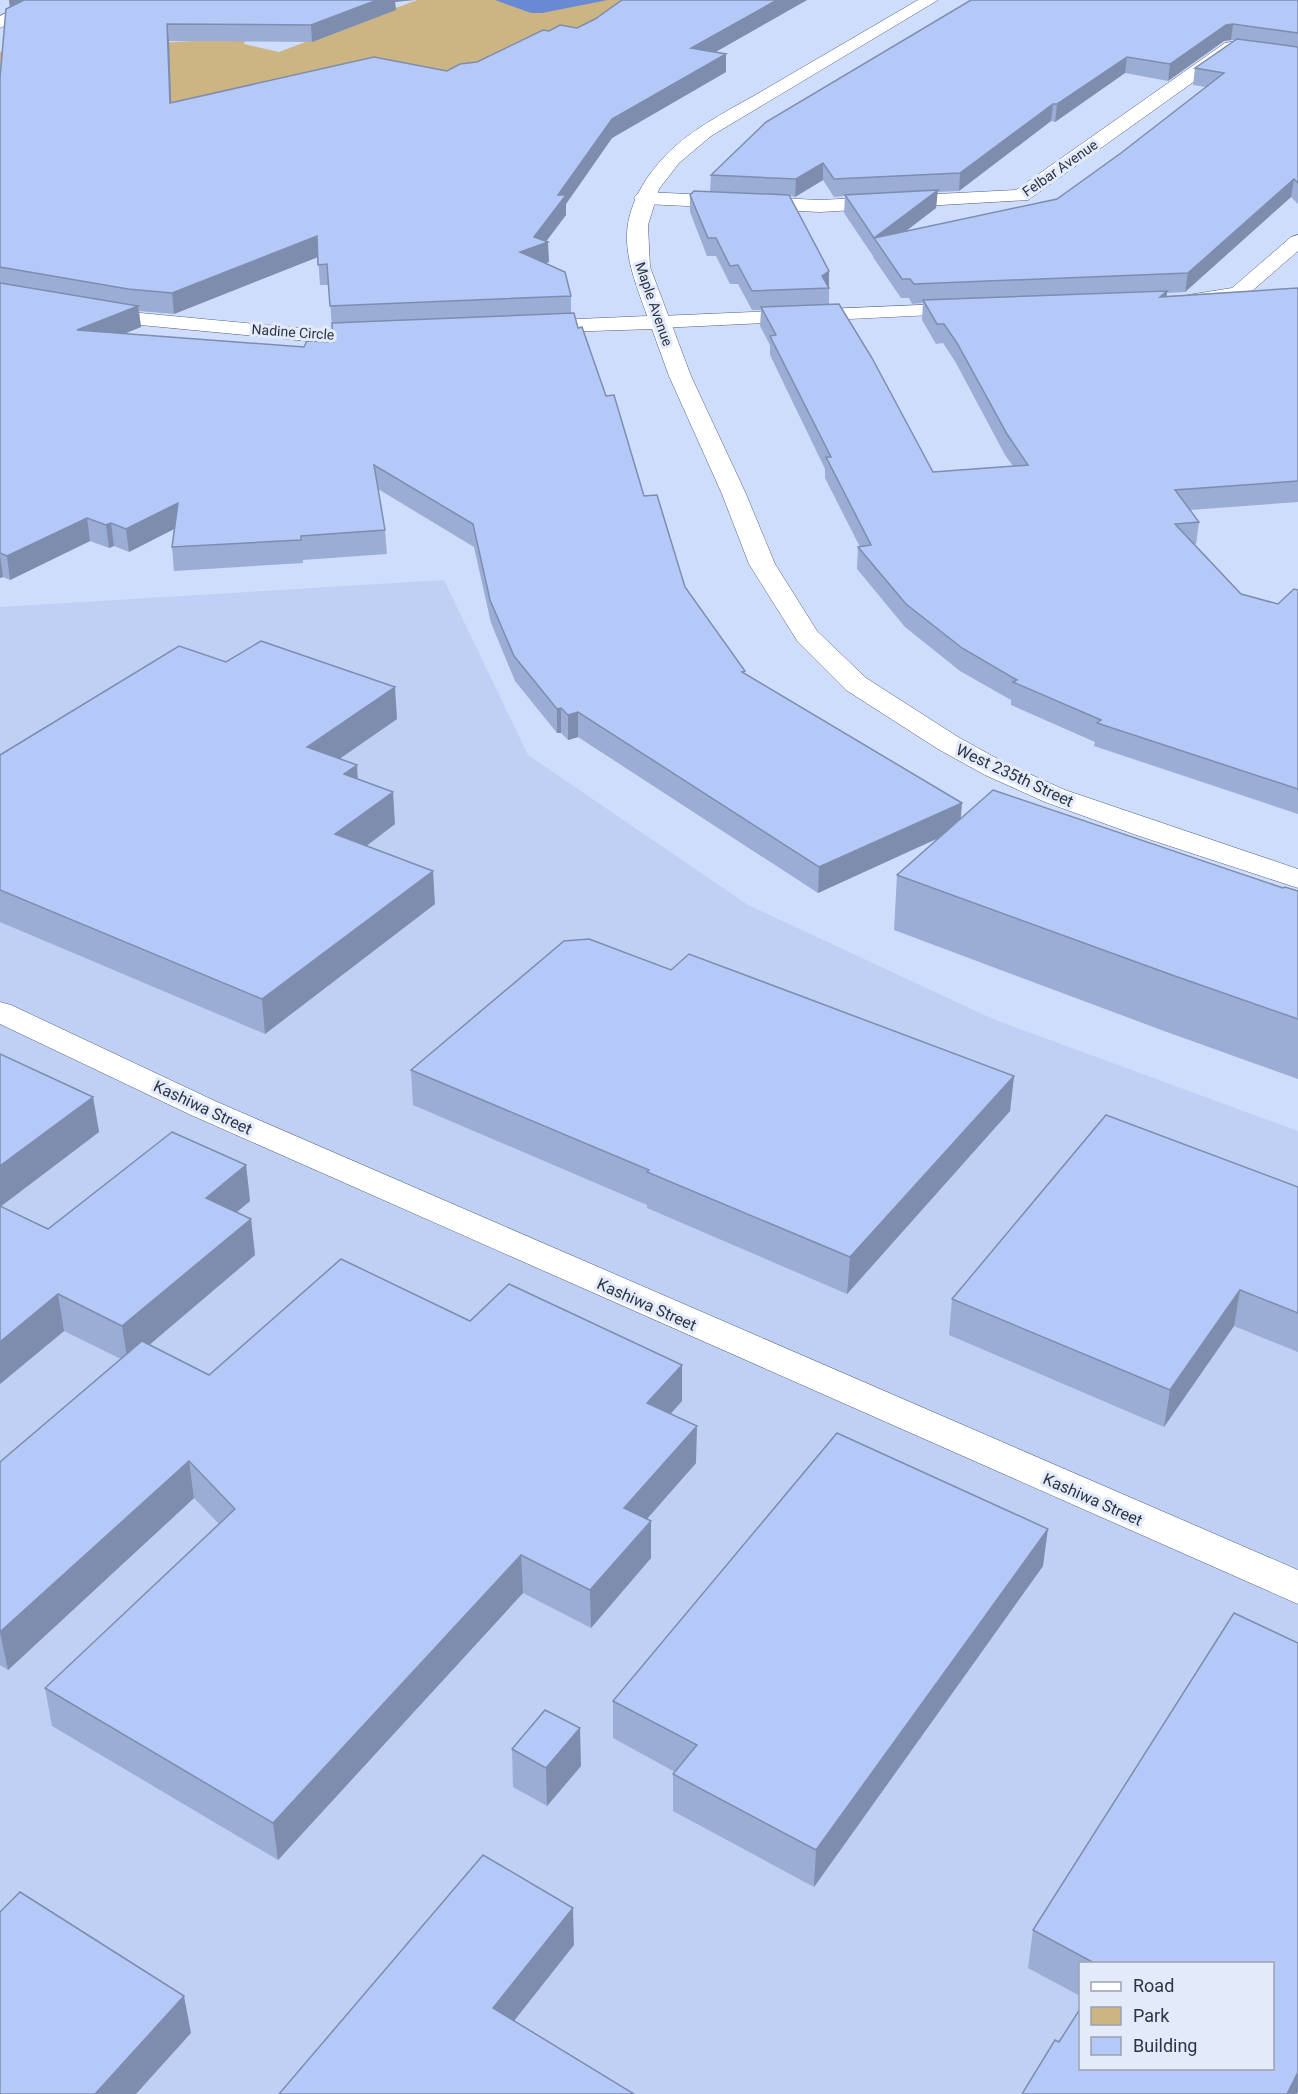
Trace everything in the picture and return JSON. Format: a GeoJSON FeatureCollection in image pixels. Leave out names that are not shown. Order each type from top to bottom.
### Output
{"type":"FeatureCollection","features":[{"type":"Feature","properties":{"kind":"street"},"geometry":{"type":"LineString","coordinates":[[0,23],[44,0]]}},
{"type":"Feature","properties":{"kind":"street","name":"Maple Avenue"},"geometry":{"type":"LineString","coordinates":[[762,564],[734,494],[680,376],[660,322],[640,267],[636,250],[636,223],[644,198],[675,156],[705,132],[930,0]]}},
{"type":"Feature","properties":{"kind":"street","name":"Felbar Avenue"},"geometry":{"type":"LineString","coordinates":[[644,198],[820,206],[1021,196],[1231,47],[1298,57]]}},
{"type":"Feature","properties":{"kind":"street"},"geometry":{"type":"LineString","coordinates":[[1178,301],[1238,293],[1298,242]]}},
{"type":"Feature","properties":{"kind":"street","name":"Nadine Circle"},"geometry":{"type":"LineString","coordinates":[[71,308],[130,318],[318,336],[400,333]]}},
{"type":"Feature","properties":{"kind":"street"},"geometry":{"type":"LineString","coordinates":[[511,328],[989,309]]}},
{"type":"Feature","properties":{"kind":"street","name":"West 235th Street"},"geometry":{"type":"LineString","coordinates":[[762,564],[807,636],[856,684],[948,743],[995,769],[1055,796],[1298,879]]}},
{"type":"Feature","properties":{"kind":"street","name":"Kashiwa Street"},"geometry":{"type":"LineString","coordinates":[[0,1012],[203,1108],[1298,1588]]}},
{"type":"Feature","properties":{"kind":"shaded area"},"geometry":{"type":"Polygon","coordinates":[[[444,580],[528,755],[748,905],[993,1019],[1298,1131],[1298,2094],[0,2094],[0,607],[444,580]]]}},
{"type":"Feature","properties":{"kind":"green space"},"geometry":{"type":"Polygon","coordinates":[[[417,0],[636,0],[652,39],[576,28],[451,87],[171,125],[0,103],[0,52],[246,38],[244,44],[279,52],[417,0]]]}},
{"type":"Feature","properties":{"kind":"water"},"geometry":{"type":"Polygon","coordinates":[[[495,0],[608,0],[542,13],[531,13],[495,0]]]}},
{"type":"Feature","properties":{"kind":"building"},"geometry":{"type":"Polygon","coordinates":[[[24,0],[377,0],[311,25],[167,24],[170,103],[374,57],[447,71],[460,64],[477,62],[543,30],[549,31],[560,25],[577,28],[595,19],[622,0],[777,0],[691,48],[726,54],[612,119],[558,195],[566,195],[534,237],[548,242],[520,252],[565,272],[571,296],[330,306],[327,264],[318,265],[317,236],[172,293],[128,289],[0,267],[0,78],[6,9],[24,0]]]}},
{"type":"Feature","properties":{"kind":"building"},"geometry":{"type":"Polygon","coordinates":[[[971,0],[1298,0],[1298,33],[1233,24],[1226,25],[1170,64],[1127,57],[1057,104],[1053,104],[960,173],[834,179],[823,163],[796,179],[711,175],[766,122],[971,0]]]}},
{"type":"Feature","properties":{"kind":"building"},"geometry":{"type":"Polygon","coordinates":[[[1237,39],[1298,47],[1298,183],[1294,179],[1188,273],[914,284],[910,279],[902,279],[874,238],[1057,199],[1121,153],[1224,73],[1195,68],[1237,39]]]}},
{"type":"Feature","properties":{"kind":"building"},"geometry":{"type":"Polygon","coordinates":[[[938,190],[874,238],[845,195],[938,190]]]}},
{"type":"Feature","properties":{"kind":"building"},"geometry":{"type":"Polygon","coordinates":[[[694,191],[789,195],[829,271],[822,276],[829,288],[752,291],[738,265],[730,266],[716,238],[708,238],[690,195],[694,191]]]}},
{"type":"Feature","properties":{"kind":"building"},"geometry":{"type":"Polygon","coordinates":[[[0,283],[138,306],[77,330],[304,347],[307,341],[333,342],[332,323],[574,313],[578,328],[582,327],[606,396],[614,395],[644,496],[657,495],[685,587],[745,671],[742,672],[962,803],[819,867],[578,712],[568,715],[561,708],[557,709],[514,656],[490,600],[473,524],[374,465],[385,530],[301,536],[301,540],[172,547],[178,503],[126,529],[87,518],[7,556],[0,553],[0,283]]]}},
{"type":"Feature","properties":{"kind":"building"},"geometry":{"type":"Polygon","coordinates":[[[1298,288],[1298,481],[1175,490],[1199,522],[1175,524],[1241,594],[1278,604],[1294,589],[1298,590],[1298,789],[1097,723],[1101,720],[1013,682],[1017,680],[962,648],[906,604],[858,547],[871,545],[826,457],[831,457],[770,336],[776,335],[761,307],[839,304],[872,358],[933,472],[1028,465],[1007,434],[957,343],[944,324],[937,324],[923,300],[1167,291],[1160,297],[1298,288]]]}},
{"type":"Feature","properties":{"kind":"building"},"geometry":{"type":"Polygon","coordinates":[[[261,641],[395,687],[307,747],[357,765],[344,774],[393,792],[335,834],[433,871],[262,999],[0,890],[0,755],[179,646],[226,662],[261,641]]]}},
{"type":"Feature","properties":{"kind":"building"},"geometry":{"type":"Polygon","coordinates":[[[993,790],[1283,888],[1298,891],[1298,1019],[897,875],[993,790]]]}},
{"type":"Feature","properties":{"kind":"building"},"geometry":{"type":"Polygon","coordinates":[[[589,939],[671,970],[689,954],[1014,1076],[850,1257],[411,1070],[564,941],[589,939]]]}},
{"type":"Feature","properties":{"kind":"building"},"geometry":{"type":"Polygon","coordinates":[[[0,1054],[93,1097],[0,1166],[0,1054]]]}},
{"type":"Feature","properties":{"kind":"building"},"geometry":{"type":"Polygon","coordinates":[[[1106,1115],[1298,1187],[1298,1313],[1240,1290],[1170,1390],[952,1299],[1106,1115]]]}},
{"type":"Feature","properties":{"kind":"building"},"geometry":{"type":"Polygon","coordinates":[[[172,1132],[246,1165],[206,1198],[251,1219],[122,1326],[58,1294],[0,1342],[0,1206],[48,1229],[172,1132]]]}},
{"type":"Feature","properties":{"kind":"building"},"geometry":{"type":"Polygon","coordinates":[[[341,1259],[470,1321],[509,1284],[682,1365],[647,1403],[697,1426],[624,1508],[651,1521],[590,1590],[521,1555],[273,1823],[45,1688],[235,1509],[189,1461],[0,1632],[0,1462],[142,1341],[209,1375],[341,1259]]]}},
{"type":"Feature","properties":{"kind":"building"},"geometry":{"type":"Polygon","coordinates":[[[837,1433],[1048,1529],[816,1850],[673,1774],[697,1745],[613,1701],[837,1433]]]}},
{"type":"Feature","properties":{"kind":"building"},"geometry":{"type":"Polygon","coordinates":[[[1234,1613],[1298,1643],[1298,2072],[1287,2094],[1022,2094],[1055,2040],[1059,2042],[1079,2011],[1079,2070],[1274,2070],[1274,1962],[1092,1962],[1033,1930],[1234,1613]]]}},
{"type":"Feature","properties":{"kind":"building"},"geometry":{"type":"Polygon","coordinates":[[[545,1710],[580,1728],[546,1768],[512,1749],[545,1710]]]}},
{"type":"Feature","properties":{"kind":"building"},"geometry":{"type":"Polygon","coordinates":[[[483,1855],[573,1908],[493,2008],[634,2094],[279,2094],[483,1855]]]}},
{"type":"Feature","properties":{"kind":"building"},"geometry":{"type":"Polygon","coordinates":[[[20,1892],[184,1996],[95,2094],[0,2094],[0,1912],[20,1892]]]}}]}
